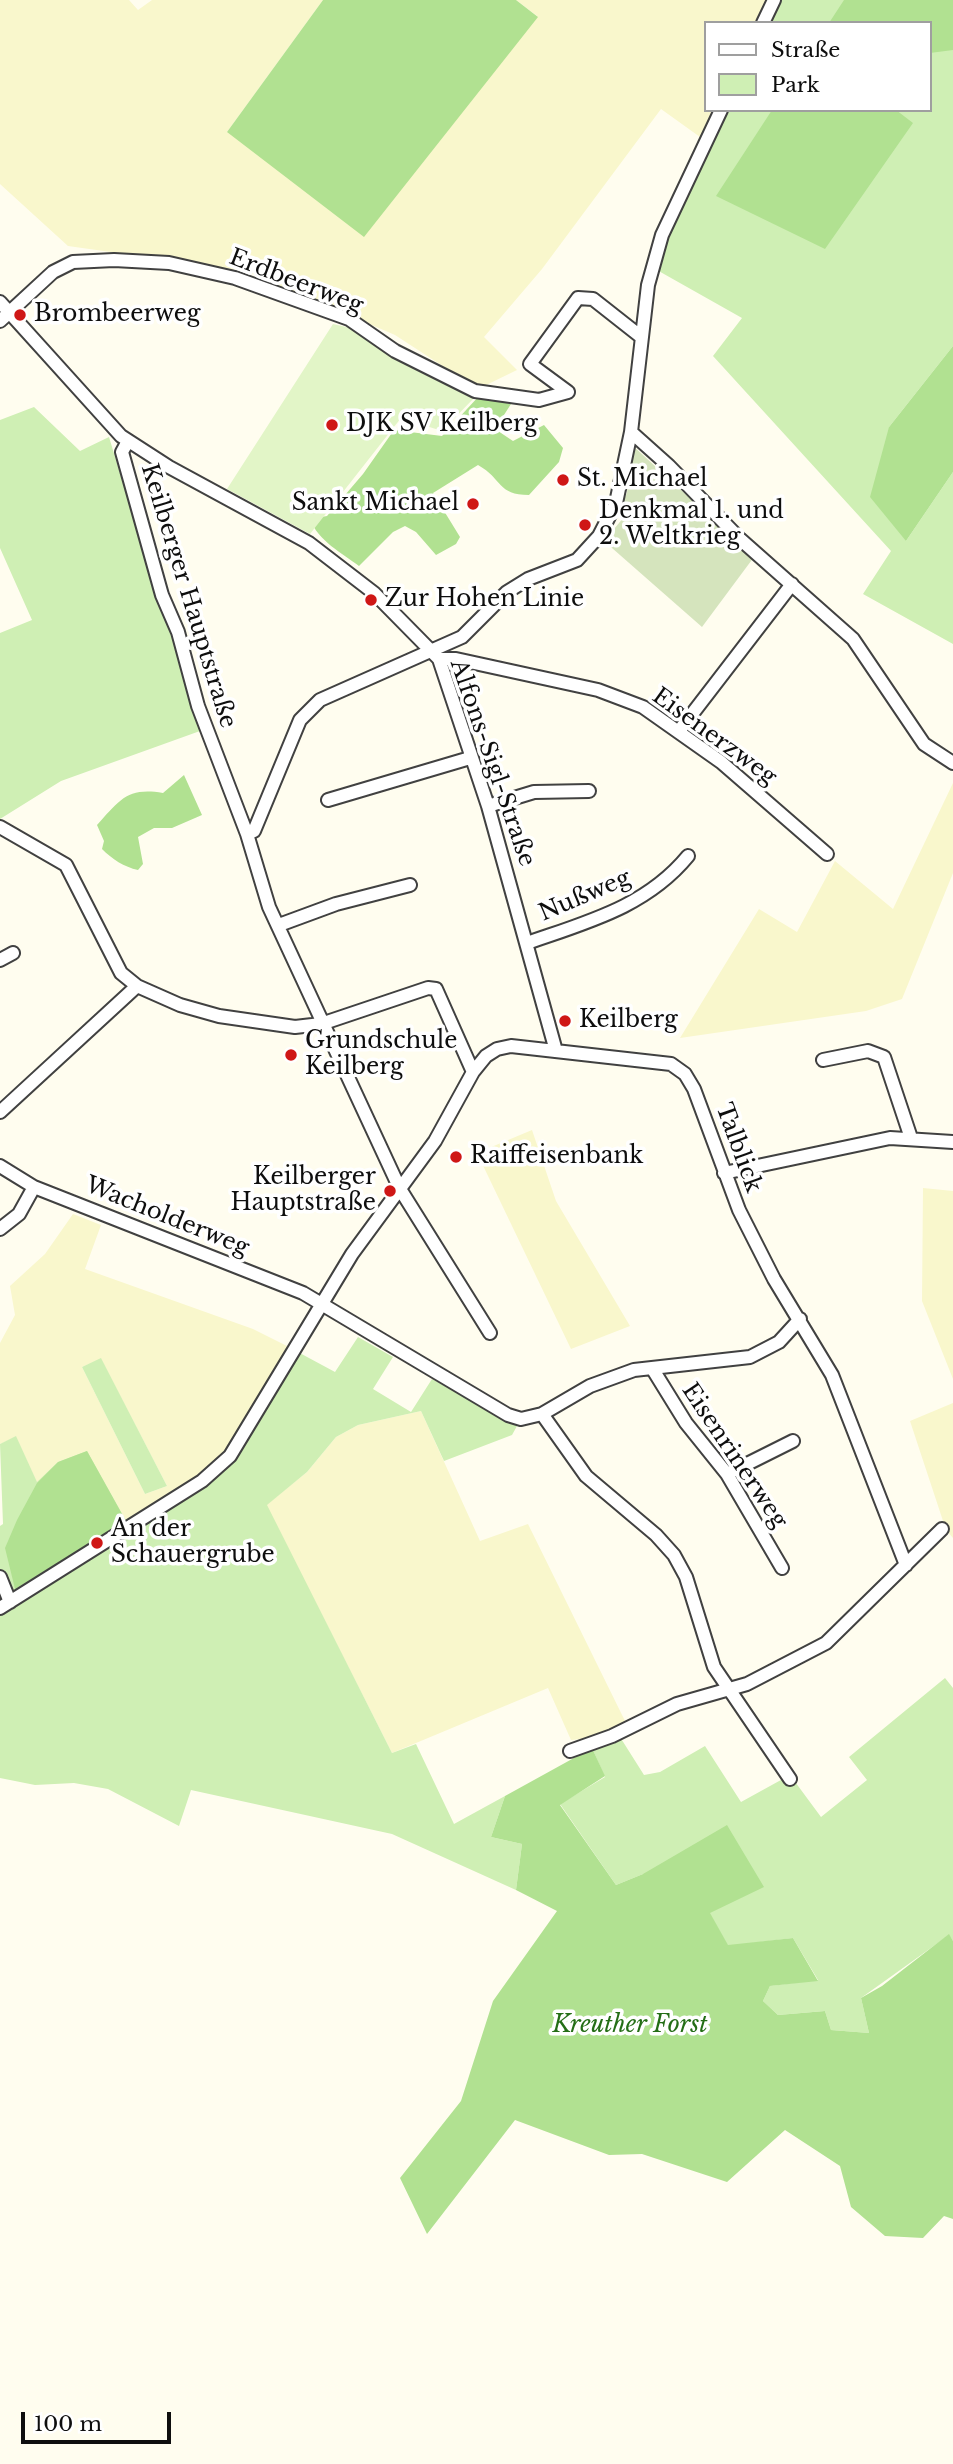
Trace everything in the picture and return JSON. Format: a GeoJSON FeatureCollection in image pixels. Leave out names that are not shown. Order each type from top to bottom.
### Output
{"type":"FeatureCollection","features":[{"type":"Feature","properties":{"kind":"street"},"geometry":{"type":"LineString","coordinates":[[764,21],[774,0]]}},
{"type":"Feature","properties":{"kind":"street"},"geometry":{"type":"LineString","coordinates":[[247,834],[254,831],[300,720],[309,709],[320,700],[434,656],[462,637],[518,586],[578,560],[599,536],[616,503],[631,432],[648,285],[662,235],[720,112]]}},
{"type":"Feature","properties":{"kind":"street","name":"Erdbeerweg"},"geometry":{"type":"LineString","coordinates":[[5,316],[53,272],[73,262],[114,260],[169,263],[235,278],[349,319],[395,351],[475,391],[539,400],[568,392],[530,364],[579,298],[593,299],[640,336]]}},
{"type":"Feature","properties":{"kind":"street"},"geometry":{"type":"LineString","coordinates":[[0,302],[5,316],[125,439]]}},
{"type":"Feature","properties":{"kind":"street"},"geometry":{"type":"LineString","coordinates":[[631,432],[669,466],[740,539],[853,639],[924,744],[953,763]]}},
{"type":"Feature","properties":{"kind":"street","name":"Alfons-Sigl-Straße"},"geometry":{"type":"LineString","coordinates":[[125,439],[309,542],[377,596],[434,656],[488,806],[556,1051]]}},
{"type":"Feature","properties":{"kind":"street","name":"Keilberger Hauptstraße"},"geometry":{"type":"LineString","coordinates":[[125,439],[122,452],[162,595],[178,632],[198,706],[247,834],[269,907],[321,1024],[400,1189],[490,1333]]}},
{"type":"Feature","properties":{"kind":"street"},"geometry":{"type":"LineString","coordinates":[[679,731],[792,584]]}},
{"type":"Feature","properties":{"kind":"street","name":"Eisenerzweg"},"geometry":{"type":"LineString","coordinates":[[434,656],[598,690],[643,708],[722,762],[827,854]]}},
{"type":"Feature","properties":{"kind":"street"},"geometry":{"type":"LineString","coordinates":[[328,800],[470,758]]}},
{"type":"Feature","properties":{"kind":"street"},"geometry":{"type":"LineString","coordinates":[[488,806],[534,792],[589,791]]}},
{"type":"Feature","properties":{"kind":"street"},"geometry":{"type":"LineString","coordinates":[[0,827],[66,865],[121,973],[137,986],[219,1016],[295,1027],[321,1024],[428,988],[436,989],[473,1072]]}},
{"type":"Feature","properties":{"kind":"street","name":"Nußweg"},"geometry":{"type":"LineString","coordinates":[[527,943],[634,903],[663,883],[688,856]]}},
{"type":"Feature","properties":{"kind":"street"},"geometry":{"type":"LineString","coordinates":[[279,925],[336,904],[411,885]]}},
{"type":"Feature","properties":{"kind":"street"},"geometry":{"type":"LineString","coordinates":[[0,960],[13,953]]}},
{"type":"Feature","properties":{"kind":"street"},"geometry":{"type":"LineString","coordinates":[[0,1112],[137,986]]}},
{"type":"Feature","properties":{"kind":"street","name":"Talblick"},"geometry":{"type":"LineString","coordinates":[[5,1605],[202,1482],[230,1456],[365,1234],[435,1141],[473,1072],[497,1049],[511,1046],[671,1064],[677,1067],[694,1089],[724,1173],[755,1245],[832,1375],[906,1565]]}},
{"type":"Feature","properties":{"kind":"street"},"geometry":{"type":"LineString","coordinates":[[823,1060],[868,1051],[884,1057],[911,1138]]}},
{"type":"Feature","properties":{"kind":"street"},"geometry":{"type":"LineString","coordinates":[[724,1173],[890,1138],[953,1142]]}},
{"type":"Feature","properties":{"kind":"street","name":"Wacholderweg"},"geometry":{"type":"LineString","coordinates":[[0,1166],[34,1187],[322,1303],[508,1415],[521,1419],[542,1414]]}},
{"type":"Feature","properties":{"kind":"street"},"geometry":{"type":"LineString","coordinates":[[0,1229],[19,1214],[34,1187]]}},
{"type":"Feature","properties":{"kind":"street"},"geometry":{"type":"LineString","coordinates":[[790,1779],[714,1667],[686,1577],[674,1555],[656,1535],[586,1476],[542,1414],[615,1376],[652,1368],[750,1357],[779,1342],[800,1319]]}},
{"type":"Feature","properties":{"kind":"street","name":"Eisenrinerweg"},"geometry":{"type":"LineString","coordinates":[[652,1368],[686,1423],[727,1474],[782,1567]]}},
{"type":"Feature","properties":{"kind":"street"},"geometry":{"type":"LineString","coordinates":[[727,1474],[793,1441]]}},
{"type":"Feature","properties":{"kind":"street"},"geometry":{"type":"LineString","coordinates":[[570,1751],[612,1736],[677,1704],[747,1684],[826,1643],[942,1530]]}},
{"type":"Feature","properties":{"kind":"street"},"geometry":{"type":"LineString","coordinates":[[0,1577],[5,1605]]}},
{"type":"Feature","properties":{"kind":"shaded area"},"geometry":{"type":"Polygon","coordinates":[[[0,0],[129,0],[138,10],[152,0],[323,0],[227,132],[537,16],[516,0],[767,0],[757,21],[704,21],[704,112],[712,112],[700,137],[661,109],[542,269],[484,337],[517,370],[478,389],[395,335],[246,271],[68,246],[0,184],[0,0]]]}},
{"type":"Feature","properties":{"kind":"shaded area"},"geometry":{"type":"Polygon","coordinates":[[[953,783],[953,873],[902,999],[866,1011],[680,1038],[759,909],[797,932],[835,861],[893,909],[953,783]]]}},
{"type":"Feature","properties":{"kind":"shaded area"},"geometry":{"type":"Polygon","coordinates":[[[532,1130],[556,1201],[630,1326],[571,1349],[477,1153],[532,1130]]]}},
{"type":"Feature","properties":{"kind":"shaded area"},"geometry":{"type":"Polygon","coordinates":[[[923,1188],[953,1191],[953,1379],[922,1301],[923,1188]]]}},
{"type":"Feature","properties":{"kind":"shaded area"},"geometry":{"type":"Polygon","coordinates":[[[73,1214],[101,1225],[85,1269],[253,1329],[289,1347],[224,1451],[201,1475],[126,1521],[87,1452],[58,1462],[37,1483],[16,1437],[0,1444],[0,1343],[15,1315],[10,1286],[45,1254],[73,1214]],[[101,1359],[82,1367],[145,1494],[167,1486],[101,1359]]]}},
{"type":"Feature","properties":{"kind":"shaded area"},"geometry":{"type":"Polygon","coordinates":[[[953,1403],[953,1538],[946,1530],[910,1421],[953,1403]]]}},
{"type":"Feature","properties":{"kind":"shaded area"},"geometry":{"type":"Polygon","coordinates":[[[421,1411],[480,1541],[528,1524],[626,1723],[592,1738],[571,1740],[548,1688],[392,1753],[266,1505],[307,1472],[336,1437],[358,1425],[421,1411]]]}},
{"type":"Feature","properties":{"kind":"green space"},"geometry":{"type":"Polygon","coordinates":[[[323,0],[516,0],[538,17],[364,237],[227,132],[323,0]]]}},
{"type":"Feature","properties":{"kind":"green space"},"geometry":{"type":"Polygon","coordinates":[[[767,0],[953,0],[953,346],[889,427],[906,541],[953,472],[953,644],[863,594],[891,551],[713,356],[742,318],[648,265],[712,112],[932,112],[932,21],[757,21],[767,0]]]}},
{"type":"Feature","properties":{"kind":"green space"},"geometry":{"type":"Polygon","coordinates":[[[844,0],[953,0],[953,50],[932,53],[932,21],[830,21],[844,0]]]}},
{"type":"Feature","properties":{"kind":"green space"},"geometry":{"type":"Polygon","coordinates":[[[771,112],[899,112],[913,123],[825,249],[716,196],[771,112]]]}},
{"type":"Feature","properties":{"kind":"green space","name":"DJK SV Keilberg"},"geometry":{"type":"Polygon","coordinates":[[[333,324],[355,329],[475,397],[442,431],[401,418],[310,534],[227,489],[333,324]]]}},
{"type":"Feature","properties":{"kind":"green space"},"geometry":{"type":"Polygon","coordinates":[[[953,346],[953,472],[906,541],[870,497],[889,427],[953,346]]]}},
{"type":"Feature","properties":{"kind":"green space"},"geometry":{"type":"Polygon","coordinates":[[[479,396],[511,404],[495,429],[513,441],[544,425],[563,448],[559,462],[529,495],[505,489],[478,465],[433,493],[460,537],[456,544],[436,555],[416,532],[405,526],[393,532],[359,566],[319,534],[310,519],[327,516],[363,474],[394,430],[442,436],[479,396]]]}},
{"type":"Feature","properties":{"kind":"green space"},"geometry":{"type":"Polygon","coordinates":[[[34,407],[80,451],[109,437],[158,599],[174,637],[200,731],[61,781],[0,819],[0,633],[32,620],[0,548],[0,420],[34,407]]]}},
{"type":"Feature","properties":{"kind":"green space"},"geometry":{"type":"Polygon","coordinates":[[[632,445],[754,557],[702,627],[604,541],[624,517],[620,507],[627,493],[632,445]]]}},
{"type":"Feature","properties":{"kind":"green space"},"geometry":{"type":"Polygon","coordinates":[[[184,775],[202,815],[172,828],[154,828],[138,837],[143,864],[138,870],[119,862],[102,849],[104,841],[97,825],[118,802],[141,792],[163,793],[184,775]]]}},
{"type":"Feature","properties":{"kind":"green space"},"geometry":{"type":"Polygon","coordinates":[[[358,1337],[393,1357],[373,1389],[411,1412],[432,1379],[517,1426],[512,1435],[444,1461],[421,1411],[358,1425],[336,1437],[307,1472],[267,1505],[392,1753],[416,1744],[454,1824],[505,1796],[491,1837],[522,1844],[516,1890],[392,1834],[191,1790],[179,1826],[108,1789],[74,1783],[35,1785],[0,1778],[0,1526],[3,1524],[0,1444],[16,1436],[37,1482],[58,1462],[87,1451],[126,1521],[201,1475],[224,1451],[229,1460],[296,1351],[335,1372],[358,1337]]]}},
{"type":"Feature","properties":{"kind":"green space"},"geometry":{"type":"Polygon","coordinates":[[[101,1358],[167,1486],[145,1494],[82,1367],[101,1358]]]}},
{"type":"Feature","properties":{"kind":"green space"},"geometry":{"type":"Polygon","coordinates":[[[87,1451],[126,1521],[15,1589],[5,1548],[17,1520],[37,1483],[58,1462],[87,1451]]]}},
{"type":"Feature","properties":{"kind":"green space"},"geometry":{"type":"Polygon","coordinates":[[[945,1678],[953,1688],[953,1941],[949,1935],[861,1998],[869,2033],[831,2030],[825,2011],[778,2015],[763,2001],[770,1986],[818,1980],[793,1938],[728,1946],[709,1913],[643,1874],[616,1885],[560,1804],[605,1777],[592,1748],[620,1737],[644,1775],[660,1772],[705,1746],[741,1802],[790,1775],[821,1817],[867,1780],[849,1757],[945,1678]]]}},
{"type":"Feature","properties":{"kind":"green space","name":"Kreuther Forst"},"geometry":{"type":"Polygon","coordinates":[[[592,1748],[605,1776],[560,1805],[616,1885],[643,1874],[727,1825],[764,1887],[710,1913],[728,1945],[793,1938],[818,1981],[770,1986],[763,2001],[778,2015],[825,2011],[831,2030],[869,2033],[861,1998],[882,1986],[949,1934],[953,1941],[953,2219],[944,2216],[923,2238],[885,2236],[851,2207],[840,2166],[785,2130],[727,2182],[642,2154],[609,2155],[515,2120],[427,2234],[400,2178],[461,2101],[493,2001],[557,1911],[516,1890],[522,1844],[491,1837],[505,1796],[592,1748]]]}},
{"type":"Feature","properties":{"kind":"place","name":"Brombeerweg"},"geometry":{"type":"Point","coordinates":[20,315]}},
{"type":"Feature","properties":{"kind":"place","name":"DJK SV Keilberg"},"geometry":{"type":"Point","coordinates":[332,425]}},
{"type":"Feature","properties":{"kind":"place","name":"St. Michael"},"geometry":{"type":"Point","coordinates":[563,480]}},
{"type":"Feature","properties":{"kind":"place","name":"Sankt Michael"},"geometry":{"type":"Point","coordinates":[473,504]}},
{"type":"Feature","properties":{"kind":"place","name":"Denkmal 1. und 2. Weltkrieg"},"geometry":{"type":"Point","coordinates":[585,525]}},
{"type":"Feature","properties":{"kind":"place","name":"Zur Hohen Linie"},"geometry":{"type":"Point","coordinates":[371,600]}},
{"type":"Feature","properties":{"kind":"place","name":"Keilberg"},"geometry":{"type":"Point","coordinates":[565,1021]}},
{"type":"Feature","properties":{"kind":"place","name":"Grundschule Keilberg"},"geometry":{"type":"Point","coordinates":[291,1055]}},
{"type":"Feature","properties":{"kind":"place","name":"Raiffeisenbank"},"geometry":{"type":"Point","coordinates":[456,1157]}},
{"type":"Feature","properties":{"kind":"place","name":"Keilberger Hauptstraße"},"geometry":{"type":"Point","coordinates":[390,1191]}},
{"type":"Feature","properties":{"kind":"place","name":"An der Schauergrube"},"geometry":{"type":"Point","coordinates":[97,1543]}}]}
